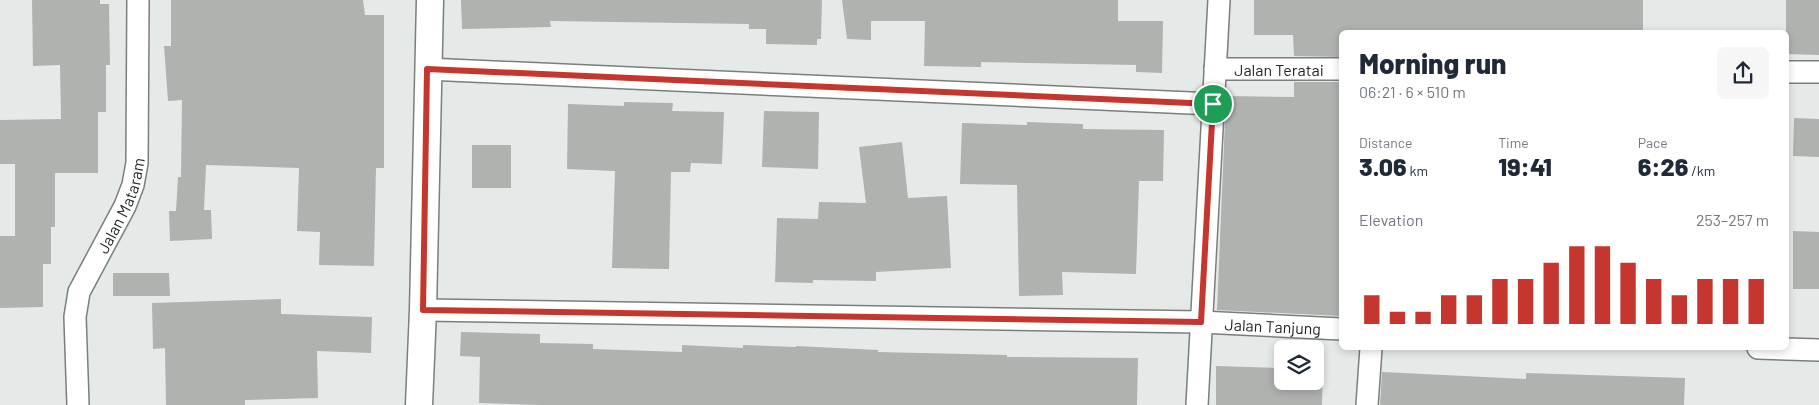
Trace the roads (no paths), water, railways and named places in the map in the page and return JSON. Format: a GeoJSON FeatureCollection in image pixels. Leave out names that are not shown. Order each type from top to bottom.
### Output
{"type":"FeatureCollection","features":[{"type":"Feature","properties":{"kind":"street","name":"Jalan Mataram"},"geometry":{"type":"LineString","coordinates":[[78,405],[75,317],[79,292],[125,206],[133,185],[138,163],[138,0]]}},
{"type":"Feature","properties":{"kind":"street"},"geometry":{"type":"LineString","coordinates":[[418,405],[423,310],[430,0]]}},
{"type":"Feature","properties":{"kind":"street"},"geometry":{"type":"LineString","coordinates":[[1196,405],[1219,0]]}},
{"type":"Feature","properties":{"kind":"street"},"geometry":{"type":"LineString","coordinates":[[427,69],[1213,104]]}},
{"type":"Feature","properties":{"kind":"street","name":"Jalan Teratai"},"geometry":{"type":"LineString","coordinates":[[1215,69],[1339,69]]}},
{"type":"Feature","properties":{"kind":"street"},"geometry":{"type":"LineString","coordinates":[[1789,72],[1819,72]]}},
{"type":"Feature","properties":{"kind":"street","name":"Jalan Tanjung"},"geometry":{"type":"LineString","coordinates":[[423,310],[1201,322],[1339,329]]}},
{"type":"Feature","properties":{"kind":"street"},"geometry":{"type":"LineString","coordinates":[[1789,349],[1819,350]]}},
{"type":"Feature","properties":{"kind":"street"},"geometry":{"type":"LineString","coordinates":[[1367,405],[1371,350]]}}]}
